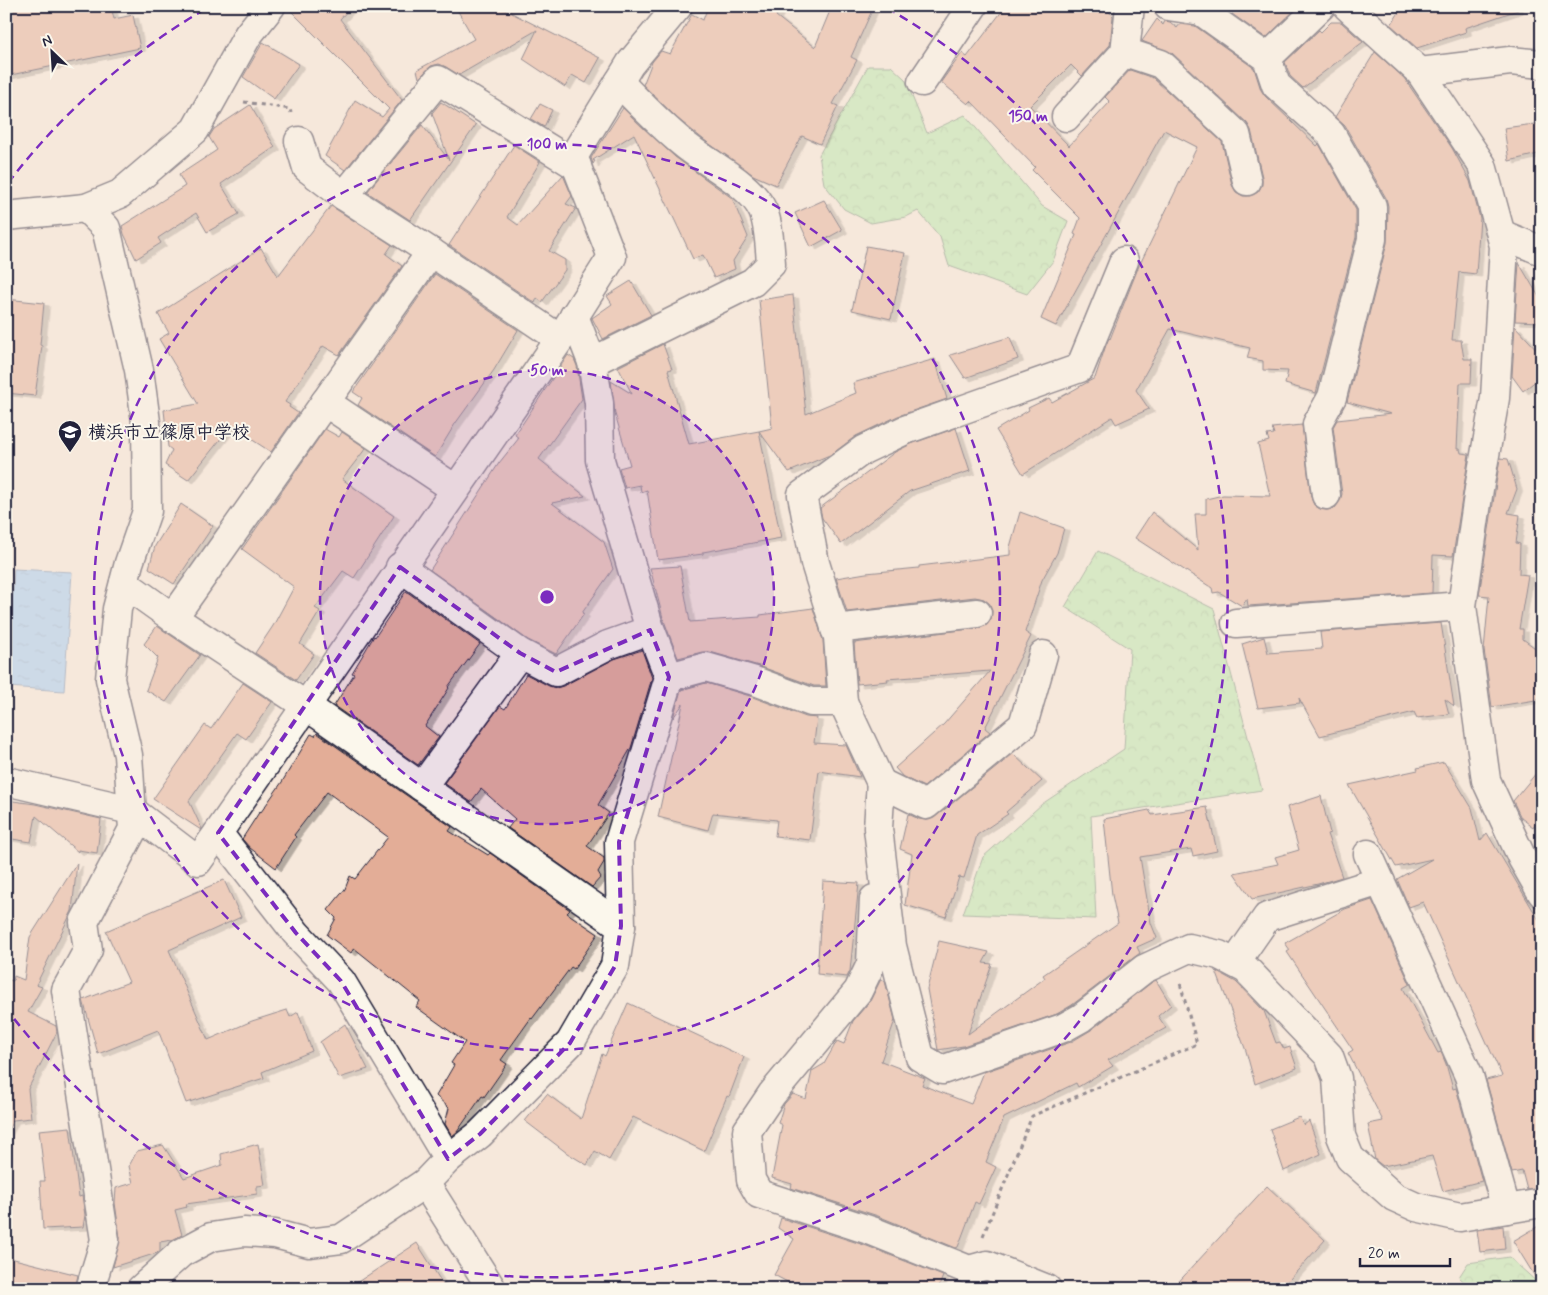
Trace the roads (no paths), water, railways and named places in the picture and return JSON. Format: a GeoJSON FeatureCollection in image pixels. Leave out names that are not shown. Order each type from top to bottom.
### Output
{"type":"FeatureCollection","features":[{"type":"Feature","properties":{"kind":"street"},"geometry":{"type":"LineString","coordinates":[[6,216],[86,208],[120,194],[195,130],[248,35],[271,6]]}},
{"type":"Feature","properties":{"kind":"street"},"geometry":{"type":"LineString","coordinates":[[6,781],[131,810],[198,861],[400,567],[560,339],[612,257],[573,157],[630,64],[678,6]]}},
{"type":"Feature","properties":{"kind":"street"},"geometry":{"type":"LineString","coordinates":[[922,82],[973,6]]}},
{"type":"Feature","properties":{"kind":"street"},"geometry":{"type":"LineString","coordinates":[[1066,117],[1125,52],[1130,6]]}},
{"type":"Feature","properties":{"kind":"street"},"geometry":{"type":"LineString","coordinates":[[1168,6],[1201,11],[1267,58],[1276,85],[1331,134],[1372,206],[1372,239],[1332,397],[1317,424],[1326,495]]}},
{"type":"Feature","properties":{"kind":"street"},"geometry":{"type":"LineString","coordinates":[[1267,58],[1321,6]]}},
{"type":"Feature","properties":{"kind":"street"},"geometry":{"type":"LineString","coordinates":[[1347,6],[1420,72],[1482,165],[1504,246],[1496,398],[1479,489],[1462,606],[1486,780],[1522,858],[1542,893]]}},
{"type":"Feature","properties":{"kind":"street"},"geometry":{"type":"LineString","coordinates":[[1125,52],[1161,64],[1236,134],[1247,181]]}},
{"type":"Feature","properties":{"kind":"street"},"geometry":{"type":"LineString","coordinates":[[1420,72],[1510,61],[1542,64]]}},
{"type":"Feature","properties":{"kind":"street"},"geometry":{"type":"LineString","coordinates":[[344,196],[438,80],[577,166]]}},
{"type":"Feature","properties":{"kind":"street"},"geometry":{"type":"LineString","coordinates":[[592,362],[753,282],[771,264],[764,212],[752,193],[665,128],[619,82]]}},
{"type":"Feature","properties":{"kind":"street"},"geometry":{"type":"LineString","coordinates":[[299,141],[307,168],[344,196],[560,339]]}},
{"type":"Feature","properties":{"kind":"street"},"geometry":{"type":"LineString","coordinates":[[6,197],[57,210]]}},
{"type":"Feature","properties":{"kind":"street"},"geometry":{"type":"LineString","coordinates":[[86,208],[106,228],[139,370],[146,422],[147,511],[129,563],[117,609],[110,679],[128,755],[133,829],[84,922],[88,950],[66,990],[105,1240],[90,1289]]}},
{"type":"Feature","properties":{"kind":"street"},"geometry":{"type":"LineString","coordinates":[[1500,234],[1542,251]]}},
{"type":"Feature","properties":{"kind":"street"},"geometry":{"type":"LineString","coordinates":[[173,618],[431,252]]}},
{"type":"Feature","properties":{"kind":"street"},"geometry":{"type":"LineString","coordinates":[[1047,1289],[977,1275],[872,1231],[759,1194],[751,1180],[748,1131],[772,1094],[858,991],[871,964],[881,783],[843,702],[838,638],[815,563],[802,495],[863,450],[897,434],[1080,368],[1124,261]]}},
{"type":"Feature","properties":{"kind":"street"},"geometry":{"type":"LineString","coordinates":[[140,1289],[181,1253],[211,1237],[244,1232],[275,1234],[309,1244],[341,1239],[425,1183],[448,1159],[480,1134],[570,1043],[615,966],[621,926],[618,842],[670,677],[650,630],[600,460],[599,403],[592,362],[574,316]]}},
{"type":"Feature","properties":{"kind":"street"},"geometry":{"type":"LineString","coordinates":[[325,402],[455,489]]}},
{"type":"Feature","properties":{"kind":"street"},"geometry":{"type":"LineString","coordinates":[[400,567],[520,652],[556,672],[608,645],[650,630]]}},
{"type":"Feature","properties":{"kind":"street"},"geometry":{"type":"LineString","coordinates":[[124,583],[173,618],[305,705],[621,926]]}},
{"type":"Feature","properties":{"kind":"street"},"geometry":{"type":"LineString","coordinates":[[1236,623],[1462,606]]}},
{"type":"Feature","properties":{"kind":"street"},"geometry":{"type":"LineString","coordinates":[[836,629],[977,613]]}},
{"type":"Feature","properties":{"kind":"street"},"geometry":{"type":"LineString","coordinates":[[422,787],[520,652]]}},
{"type":"Feature","properties":{"kind":"street"},"geometry":{"type":"LineString","coordinates":[[881,783],[926,805],[1023,725],[1043,655]]}},
{"type":"Feature","properties":{"kind":"street"},"geometry":{"type":"LineString","coordinates":[[670,677],[706,667],[754,681],[811,702],[843,702]]}},
{"type":"Feature","properties":{"kind":"street"},"geometry":{"type":"LineString","coordinates":[[878,828],[892,946],[920,1057],[942,1070],[1063,1028],[1081,1018],[1144,969],[1188,948],[1219,955],[1246,969],[1329,1056],[1338,1078],[1341,1136],[1350,1158],[1394,1196],[1416,1207],[1460,1217],[1542,1203]]}},
{"type":"Feature","properties":{"kind":"street"},"geometry":{"type":"LineString","coordinates":[[218,833],[296,932],[341,981],[448,1159]]}},
{"type":"Feature","properties":{"kind":"street"},"geometry":{"type":"LineString","coordinates":[[1368,854],[1469,1076],[1506,1209]]}},
{"type":"Feature","properties":{"kind":"street"},"geometry":{"type":"LineString","coordinates":[[1235,963],[1267,917],[1380,881]]}},
{"type":"Feature","properties":{"kind":"street"},"geometry":{"type":"LineString","coordinates":[[425,1183],[492,1289]]}},
{"type":"Feature","properties":{"kind":"water"},"geometry":{"type":"Polygon","coordinates":[[[14,569],[72,572],[64,691],[8,687],[14,569]]]}},
{"type":"Feature","properties":{"kind":"place","name":"横浜市立篠原中学校"},"geometry":{"type":"Point","coordinates":[70,453]}}]}
